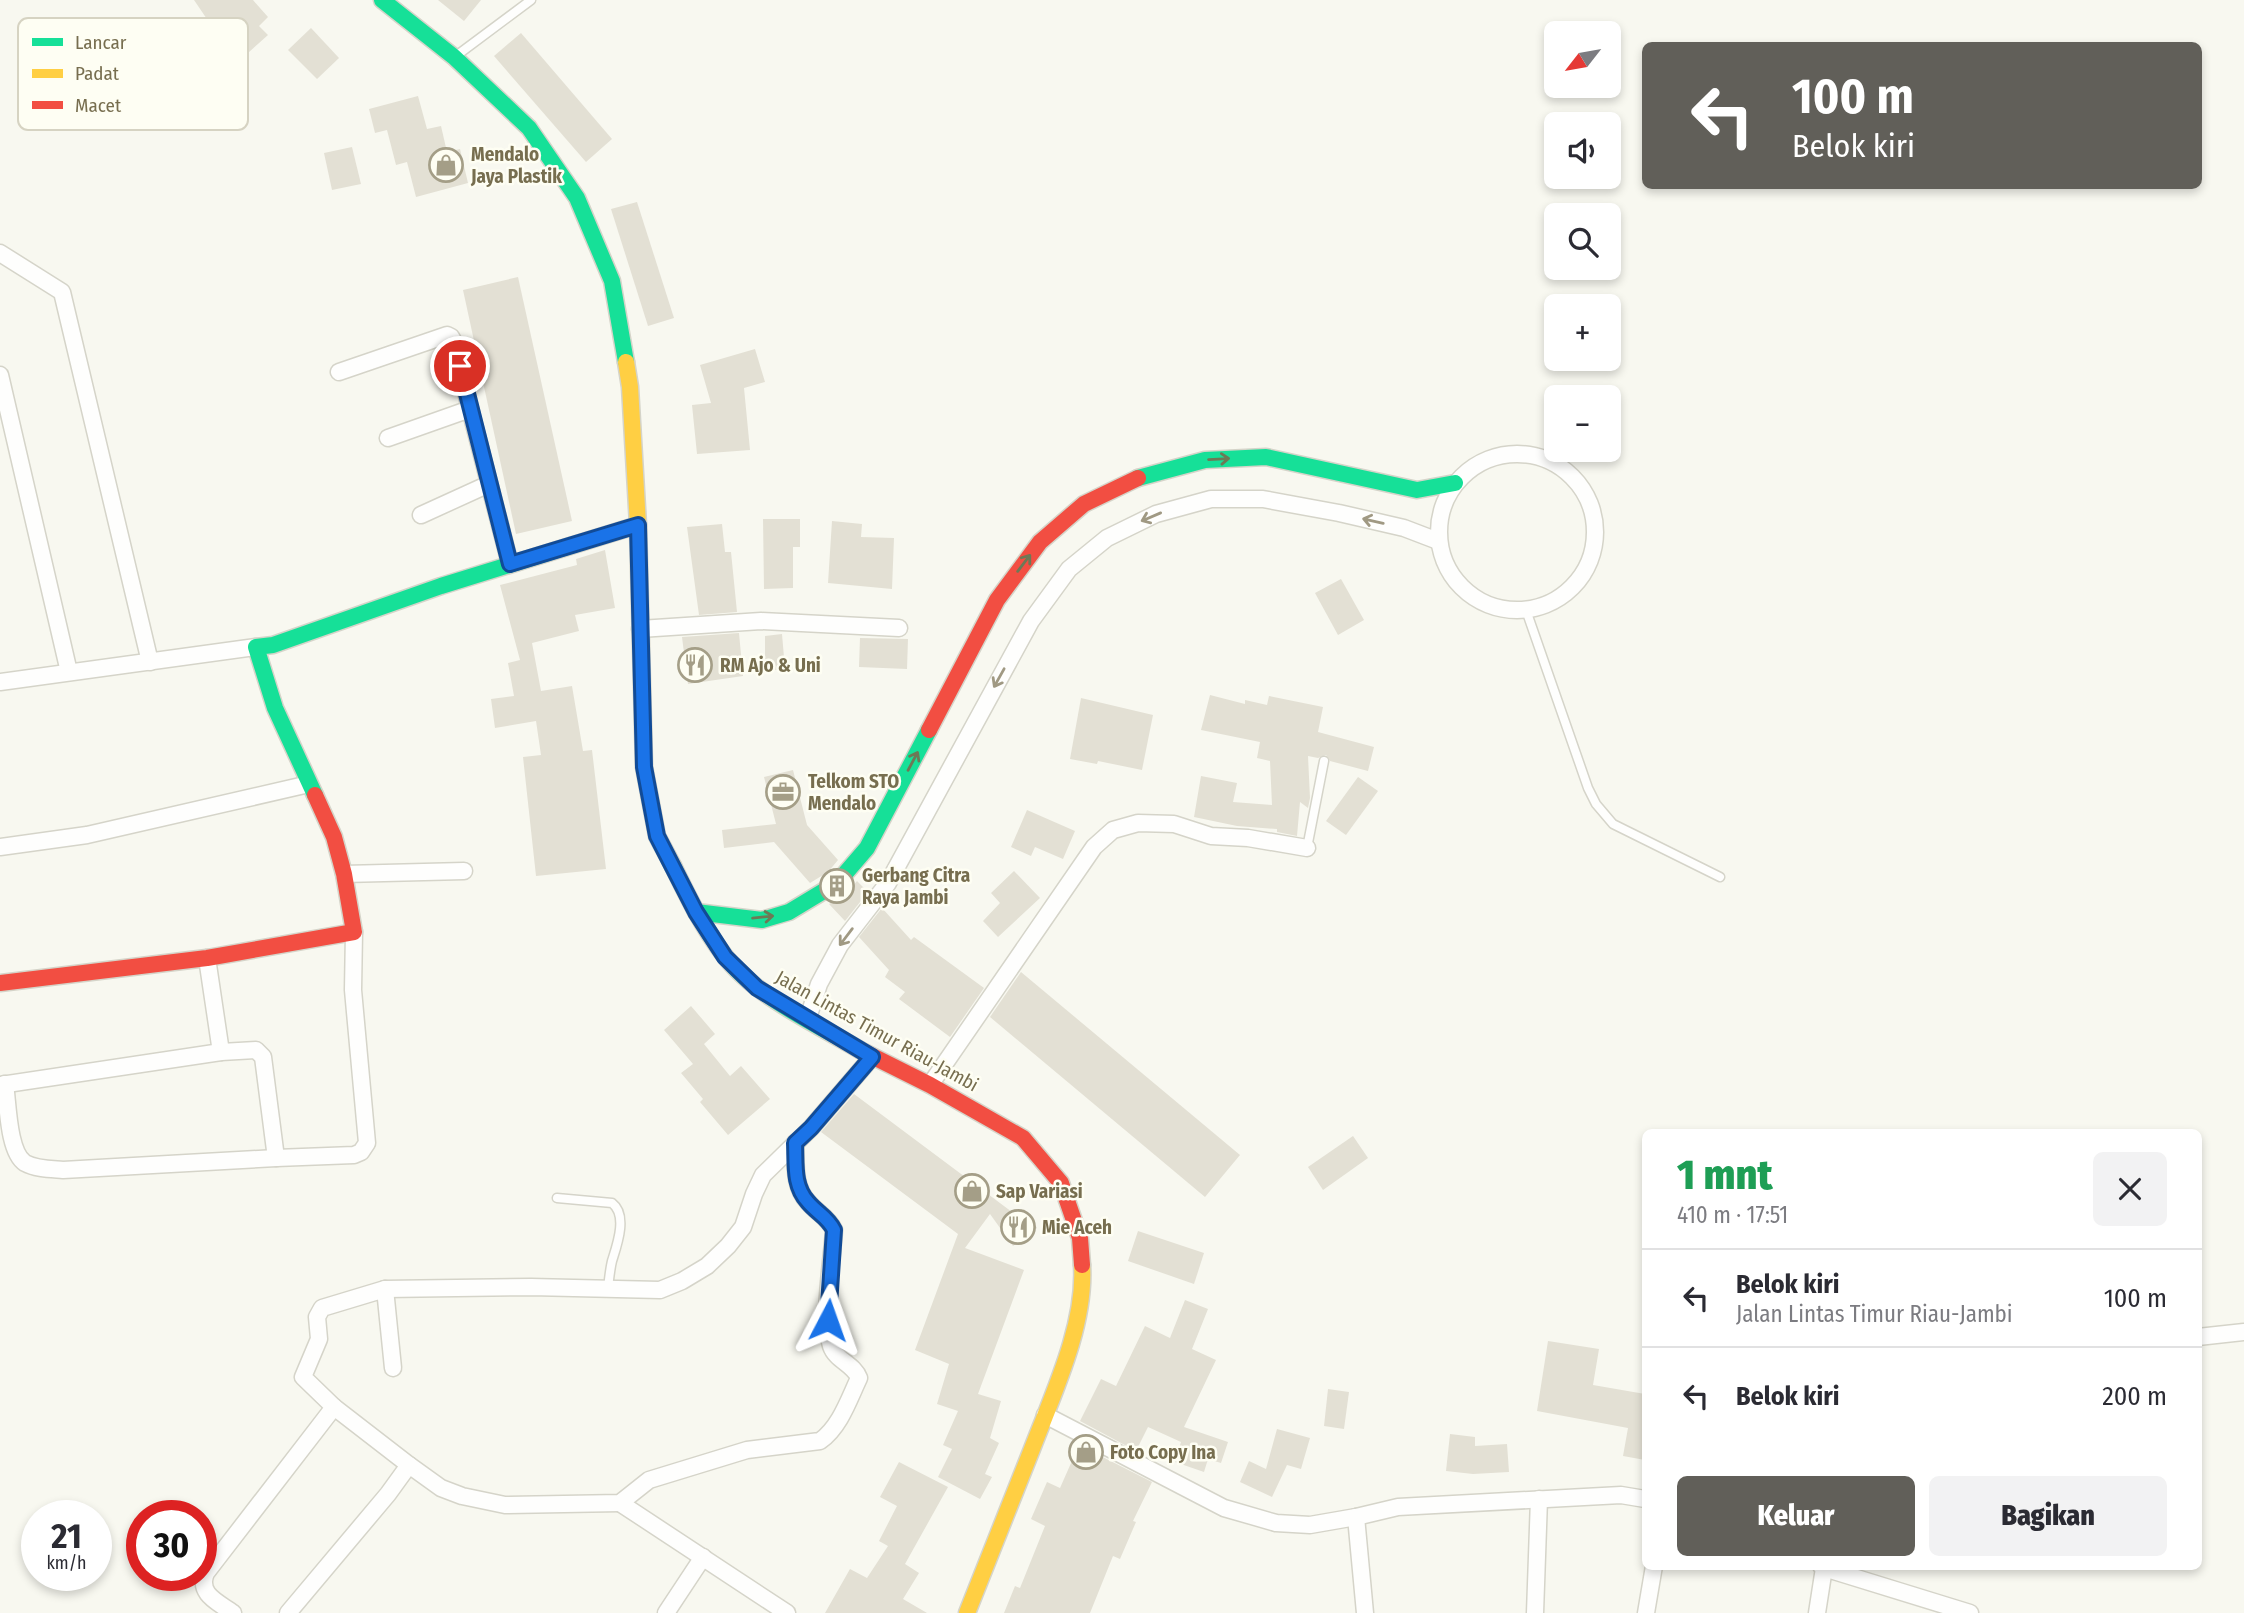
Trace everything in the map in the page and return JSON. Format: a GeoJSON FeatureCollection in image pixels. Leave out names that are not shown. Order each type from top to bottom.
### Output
{"type":"FeatureCollection","features":[{"type":"Feature","properties":{"kind":"main road","name":"Jalan Lintas Timur Riau-Jambi"},"geometry":{"type":"LineString","coordinates":[[382,0],[454,57],[529,128],[577,198],[612,281],[630,387],[638,525],[644,767],[657,836],[696,912],[725,957],[757,988],[872,1057],[930,1085],[1023,1138],[1061,1183],[1069,1205],[1080,1238],[1083,1285],[1073,1335],[1045,1415],[967,1613]]}},
{"type":"Feature","properties":{"kind":"main road"},"geometry":{"type":"LineString","coordinates":[[696,912],[762,920],[789,912],[836,883],[867,848],[997,600],[1040,542],[1084,504],[1142,476],[1205,460],[1266,457],[1417,490],[1455,483]]}},
{"type":"Feature","properties":{"kind":"main road"},"geometry":{"type":"LineString","coordinates":[[0,983],[207,958],[354,932],[344,874],[334,837],[275,708],[256,647],[273,645],[510,564],[638,525]]}},
{"type":"Feature","properties":{"kind":"street"},"geometry":{"type":"LineString","coordinates":[[0,253],[62,292],[150,662]]}},
{"type":"Feature","properties":{"kind":"street"},"geometry":{"type":"LineString","coordinates":[[339,372],[447,335],[451,337],[455,344],[510,564]]}},
{"type":"Feature","properties":{"kind":"street"},"geometry":{"type":"LineString","coordinates":[[0,375],[69,673]]}},
{"type":"Feature","properties":{"kind":"street"},"geometry":{"type":"LineString","coordinates":[[388,438],[470,409]]}},
{"type":"Feature","properties":{"kind":"street"},"geometry":{"type":"LineString","coordinates":[[1507,454],[1538,456],[1565,470],[1585,494],[1594,523],[1592,554],[1579,581],[1555,601],[1526,610],[1496,608],[1468,594],[1448,570],[1438,541],[1441,511],[1455,483],[1478,463],[1507,454]]}},
{"type":"Feature","properties":{"kind":"street"},"geometry":{"type":"LineString","coordinates":[[421,515],[489,484]]}},
{"type":"Feature","properties":{"kind":"street"},"geometry":{"type":"LineString","coordinates":[[808,1018],[819,984],[840,945],[888,883],[1031,621],[1069,569],[1107,538],[1157,514],[1210,499],[1263,499],[1404,528],[1438,541]]}},
{"type":"Feature","properties":{"kind":"street"},"geometry":{"type":"LineString","coordinates":[[640,629],[761,621],[899,628]]}},
{"type":"Feature","properties":{"kind":"street"},"geometry":{"type":"LineString","coordinates":[[0,682],[256,647]]}},
{"type":"Feature","properties":{"kind":"street"},"geometry":{"type":"LineString","coordinates":[[0,846],[87,835],[309,784]]}},
{"type":"Feature","properties":{"kind":"street"},"geometry":{"type":"LineString","coordinates":[[930,1085],[1094,848],[1113,830],[1138,823],[1174,824],[1211,836],[1248,838],[1307,848]]}},
{"type":"Feature","properties":{"kind":"street"},"geometry":{"type":"LineString","coordinates":[[344,874],[464,872]]}},
{"type":"Feature","properties":{"kind":"street"},"geometry":{"type":"LineString","coordinates":[[276,1158],[264,1057],[256,1050],[221,1052],[3,1084],[16,1153],[24,1162],[36,1167],[63,1170],[354,1155],[361,1152],[367,1143],[353,990],[354,932]]}},
{"type":"Feature","properties":{"kind":"street"},"geometry":{"type":"LineString","coordinates":[[207,958],[221,1052]]}},
{"type":"Feature","properties":{"kind":"street"},"geometry":{"type":"LineString","coordinates":[[786,1613],[620,1503],[505,1506],[462,1496],[442,1488],[334,1407],[303,1377],[319,1339],[318,1312],[344,1300],[386,1289],[531,1287],[660,1290],[682,1281],[707,1266],[743,1227],[763,1175],[811,1128],[872,1057]]}},
{"type":"Feature","properties":{"kind":"street"},"geometry":{"type":"LineString","coordinates":[[620,1503],[649,1480],[747,1450],[820,1441],[828,1435],[845,1408],[859,1378],[856,1370],[838,1358],[831,1348],[828,1320],[834,1230],[829,1219],[808,1203],[797,1187],[795,1143]]}},
{"type":"Feature","properties":{"kind":"street"},"geometry":{"type":"LineString","coordinates":[[386,1289],[393,1368]]}},
{"type":"Feature","properties":{"kind":"street"},"geometry":{"type":"LineString","coordinates":[[2202,1337],[2244,1332]]}},
{"type":"Feature","properties":{"kind":"street"},"geometry":{"type":"LineString","coordinates":[[233,1613],[207,1594],[203,1583],[206,1573],[334,1407]]}},
{"type":"Feature","properties":{"kind":"street"},"geometry":{"type":"LineString","coordinates":[[1045,1415],[1224,1508],[1276,1522],[1310,1525],[1398,1507],[1621,1495],[1642,1498]]}},
{"type":"Feature","properties":{"kind":"street"},"geometry":{"type":"LineString","coordinates":[[288,1613],[409,1465]]}},
{"type":"Feature","properties":{"kind":"street"},"geometry":{"type":"LineString","coordinates":[[1535,1613],[1539,1499]]}},
{"type":"Feature","properties":{"kind":"street"},"geometry":{"type":"LineString","coordinates":[[1356,1517],[1365,1613]]}},
{"type":"Feature","properties":{"kind":"street"},"geometry":{"type":"LineString","coordinates":[[666,1613],[703,1557]]}},
{"type":"Feature","properties":{"kind":"street"},"geometry":{"type":"LineString","coordinates":[[1646,1613],[1653,1570]]}},
{"type":"Feature","properties":{"kind":"street"},"geometry":{"type":"LineString","coordinates":[[1817,1613],[1822,1570]]}},
{"type":"Feature","properties":{"kind":"street"},"geometry":{"type":"LineString","coordinates":[[1832,1570],[1970,1613]]}},
{"type":"Feature","properties":{"kind":"lane"},"geometry":{"type":"LineString","coordinates":[[454,57],[531,0]]}},
{"type":"Feature","properties":{"kind":"lane"},"geometry":{"type":"LineString","coordinates":[[1526,610],[1596,804],[1613,824],[1720,877]]}},
{"type":"Feature","properties":{"kind":"lane"},"geometry":{"type":"LineString","coordinates":[[1307,848],[1324,761]]}},
{"type":"Feature","properties":{"kind":"lane"},"geometry":{"type":"LineString","coordinates":[[557,1198],[612,1203],[617,1207],[620,1216],[619,1246],[612,1261],[608,1289]]}},
{"type":"Feature","properties":{"kind":"building"},"geometry":{"type":"Polygon","coordinates":[[[194,0],[253,0],[268,17],[259,26],[268,35],[248,53],[248,18],[206,18],[194,0]]]}},
{"type":"Feature","properties":{"kind":"building"},"geometry":{"type":"Polygon","coordinates":[[[438,0],[481,0],[464,21],[438,0]]]}},
{"type":"Feature","properties":{"kind":"building"},"geometry":{"type":"Polygon","coordinates":[[[311,28],[339,58],[317,79],[288,50],[311,28]]]}},
{"type":"Feature","properties":{"kind":"building"},"geometry":{"type":"Polygon","coordinates":[[[521,33],[612,139],[586,162],[494,56],[521,33]]]}},
{"type":"Feature","properties":{"kind":"building"},"geometry":{"type":"Polygon","coordinates":[[[418,96],[427,129],[441,126],[447,152],[460,149],[468,183],[416,197],[407,162],[396,165],[387,130],[375,133],[369,109],[418,96]]]}},
{"type":"Feature","properties":{"kind":"building"},"geometry":{"type":"Polygon","coordinates":[[[352,147],[361,184],[332,190],[324,153],[352,147]]]}},
{"type":"Feature","properties":{"kind":"building"},"geometry":{"type":"Polygon","coordinates":[[[637,202],[674,318],[648,326],[611,209],[637,202]]]}},
{"type":"Feature","properties":{"kind":"building"},"geometry":{"type":"Polygon","coordinates":[[[518,277],[572,521],[516,534],[463,290],[518,277]]]}},
{"type":"Feature","properties":{"kind":"building"},"geometry":{"type":"Polygon","coordinates":[[[755,349],[765,382],[744,388],[750,450],[697,454],[692,405],[711,403],[700,365],[755,349]]]}},
{"type":"Feature","properties":{"kind":"building"},"geometry":{"type":"Polygon","coordinates":[[[763,519],[800,519],[800,547],[793,547],[793,588],[764,589],[763,519]]]}},
{"type":"Feature","properties":{"kind":"building"},"geometry":{"type":"Polygon","coordinates":[[[832,521],[862,524],[861,537],[894,538],[892,589],[828,583],[832,521]]]}},
{"type":"Feature","properties":{"kind":"building"},"geometry":{"type":"Polygon","coordinates":[[[722,524],[725,552],[731,552],[737,612],[699,615],[687,527],[722,524]]]}},
{"type":"Feature","properties":{"kind":"building"},"geometry":{"type":"Polygon","coordinates":[[[605,550],[615,608],[575,615],[579,631],[532,643],[541,691],[572,686],[583,751],[592,750],[606,869],[536,876],[523,757],[541,755],[536,721],[495,728],[491,699],[514,696],[508,663],[520,660],[500,585],[577,565],[576,559],[605,550]]]}},
{"type":"Feature","properties":{"kind":"building"},"geometry":{"type":"Polygon","coordinates":[[[1341,579],[1364,620],[1338,635],[1315,593],[1341,579]]]}},
{"type":"Feature","properties":{"kind":"building"},"geometry":{"type":"Polygon","coordinates":[[[739,633],[743,676],[688,684],[682,637],[739,633]]]}},
{"type":"Feature","properties":{"kind":"building"},"geometry":{"type":"Polygon","coordinates":[[[782,634],[785,669],[765,671],[765,636],[782,634]]]}},
{"type":"Feature","properties":{"kind":"building"},"geometry":{"type":"Polygon","coordinates":[[[860,638],[908,639],[907,669],[859,667],[860,638]]]}},
{"type":"Feature","properties":{"kind":"building"},"geometry":{"type":"Polygon","coordinates":[[[1210,695],[1245,704],[1245,700],[1267,705],[1269,696],[1323,707],[1318,732],[1374,747],[1368,771],[1330,761],[1326,755],[1318,758],[1308,756],[1310,798],[1308,808],[1300,802],[1297,836],[1277,832],[1277,829],[1237,826],[1194,817],[1201,776],[1237,783],[1233,802],[1272,805],[1270,761],[1257,758],[1260,742],[1201,730],[1210,695]]]}},
{"type":"Feature","properties":{"kind":"building"},"geometry":{"type":"Polygon","coordinates":[[[1081,698],[1153,715],[1142,770],[1098,761],[1097,764],[1070,759],[1081,698]]]}},
{"type":"Feature","properties":{"kind":"building"},"geometry":{"type":"Polygon","coordinates":[[[793,770],[807,825],[838,860],[828,872],[810,883],[774,842],[724,848],[722,830],[776,824],[764,777],[793,770]]]}},
{"type":"Feature","properties":{"kind":"building"},"geometry":{"type":"Polygon","coordinates":[[[1358,777],[1378,791],[1346,835],[1326,821],[1358,777]]]}},
{"type":"Feature","properties":{"kind":"building"},"geometry":{"type":"Polygon","coordinates":[[[1027,810],[1075,831],[1063,859],[1035,847],[1031,856],[1011,847],[1027,810]]]}},
{"type":"Feature","properties":{"kind":"building"},"geometry":{"type":"Polygon","coordinates":[[[1014,871],[1040,898],[998,937],[983,921],[1000,903],[991,893],[1014,871]]]}},
{"type":"Feature","properties":{"kind":"building"},"geometry":{"type":"Polygon","coordinates":[[[857,881],[868,892],[845,921],[829,904],[845,895],[857,881]]]}},
{"type":"Feature","properties":{"kind":"building"},"geometry":{"type":"Polygon","coordinates":[[[882,908],[911,940],[914,937],[984,988],[950,1037],[899,999],[905,992],[885,977],[889,970],[859,937],[882,908]]]}},
{"type":"Feature","properties":{"kind":"building"},"geometry":{"type":"Polygon","coordinates":[[[1021,972],[1240,1155],[1205,1197],[990,1017],[1021,972]]]}},
{"type":"Feature","properties":{"kind":"building"},"geometry":{"type":"Polygon","coordinates":[[[691,1006],[715,1034],[704,1044],[730,1076],[741,1066],[770,1099],[728,1135],[700,1102],[703,1099],[681,1073],[693,1064],[664,1030],[691,1006]]]}},
{"type":"Feature","properties":{"kind":"building"},"geometry":{"type":"Polygon","coordinates":[[[854,1094],[1016,1215],[1024,1209],[1037,1228],[1013,1246],[990,1214],[965,1248],[1024,1270],[978,1394],[1001,1401],[990,1438],[999,1443],[985,1474],[992,1477],[980,1499],[938,1477],[952,1449],[943,1445],[958,1411],[937,1404],[949,1364],[915,1350],[958,1234],[821,1132],[854,1094]]]}},
{"type":"Feature","properties":{"kind":"building"},"geometry":{"type":"Polygon","coordinates":[[[1353,1136],[1368,1158],[1323,1190],[1308,1167],[1353,1136]]]}},
{"type":"Feature","properties":{"kind":"building"},"geometry":{"type":"Polygon","coordinates":[[[1138,1231],[1204,1253],[1194,1284],[1128,1261],[1138,1231]]]}},
{"type":"Feature","properties":{"kind":"building"},"geometry":{"type":"Polygon","coordinates":[[[1185,1300],[1208,1309],[1192,1349],[1216,1360],[1184,1427],[1228,1442],[1221,1463],[1208,1459],[1204,1472],[1175,1462],[1181,1442],[1148,1427],[1136,1451],[1080,1421],[1101,1379],[1116,1386],[1145,1326],[1170,1338],[1185,1300]]]}},
{"type":"Feature","properties":{"kind":"building"},"geometry":{"type":"Polygon","coordinates":[[[1548,1341],[1599,1349],[1593,1385],[1642,1393],[1642,1459],[1623,1456],[1628,1428],[1537,1411],[1548,1341]]]}},
{"type":"Feature","properties":{"kind":"building"},"geometry":{"type":"Polygon","coordinates":[[[1328,1389],[1349,1392],[1344,1429],[1324,1426],[1328,1389]]]}},
{"type":"Feature","properties":{"kind":"building"},"geometry":{"type":"Polygon","coordinates":[[[1277,1429],[1310,1438],[1301,1469],[1287,1465],[1272,1497],[1240,1482],[1249,1461],[1266,1469],[1277,1429]]]}},
{"type":"Feature","properties":{"kind":"building"},"geometry":{"type":"Polygon","coordinates":[[[1450,1434],[1475,1437],[1475,1446],[1507,1444],[1509,1472],[1473,1474],[1446,1471],[1450,1434]]]}},
{"type":"Feature","properties":{"kind":"building"},"geometry":{"type":"Polygon","coordinates":[[[1079,1445],[1152,1482],[1133,1521],[1136,1522],[1120,1559],[1113,1556],[1090,1613],[1004,1613],[1015,1586],[1020,1588],[1045,1526],[1031,1519],[1047,1482],[1060,1488],[1079,1445]]]}},
{"type":"Feature","properties":{"kind":"building"},"geometry":{"type":"Polygon","coordinates":[[[899,1462],[948,1487],[905,1564],[919,1573],[903,1599],[927,1613],[825,1613],[850,1569],[867,1578],[888,1546],[879,1541],[897,1506],[880,1497],[899,1462]]]}},
{"type":"Feature","properties":{"kind":"traffic: fast"},"geometry":{"type":"LineString","coordinates":[[382,0],[454,57],[529,128],[577,198],[612,281],[626,362]]}},
{"type":"Feature","properties":{"kind":"traffic: fast"},"geometry":{"type":"LineString","coordinates":[[1138,478],[1205,460],[1266,457],[1417,490],[1455,483]]}},
{"type":"Feature","properties":{"kind":"traffic: fast"},"geometry":{"type":"LineString","coordinates":[[315,795],[275,708],[256,647],[273,645],[441,586],[638,525]]}},
{"type":"Feature","properties":{"kind":"traffic: fast"},"geometry":{"type":"LineString","coordinates":[[696,912],[762,920],[789,912],[837,883],[867,848],[929,730]]}},
{"type":"Feature","properties":{"kind":"traffic: fast"},"geometry":{"type":"LineString","coordinates":[[673,866],[716,945],[736,970],[787,1008],[860,1050]]}},
{"type":"Feature","properties":{"kind":"traffic: slow"},"geometry":{"type":"LineString","coordinates":[[626,362],[630,387],[638,525],[644,767],[657,836],[673,866]]}},
{"type":"Feature","properties":{"kind":"traffic: slow"},"geometry":{"type":"LineString","coordinates":[[967,1613],[1066,1359],[1079,1311],[1082,1265]]}},
{"type":"Feature","properties":{"kind":"traffic: jam"},"geometry":{"type":"LineString","coordinates":[[929,730],[997,600],[1040,542],[1084,504],[1138,478]]}},
{"type":"Feature","properties":{"kind":"traffic: jam"},"geometry":{"type":"LineString","coordinates":[[0,983],[207,958],[354,932],[344,874],[334,837],[315,795]]}},
{"type":"Feature","properties":{"kind":"traffic: jam"},"geometry":{"type":"LineString","coordinates":[[860,1050],[930,1085],[1023,1138],[1061,1183],[1080,1238],[1082,1265]]}},
{"type":"Feature","properties":{"kind":"place","name":"Mendalo Jaya Plastik"},"geometry":{"type":"Point","coordinates":[446,165]}},
{"type":"Feature","properties":{"kind":"place","name":"RM Ajo & Uni"},"geometry":{"type":"Point","coordinates":[695,665]}},
{"type":"Feature","properties":{"kind":"place","name":"Telkom STO Mendalo"},"geometry":{"type":"Point","coordinates":[783,792]}},
{"type":"Feature","properties":{"kind":"place","name":"Gerbang Citra Raya Jambi"},"geometry":{"type":"Point","coordinates":[837,886]}},
{"type":"Feature","properties":{"kind":"place","name":"Sap Variasi"},"geometry":{"type":"Point","coordinates":[972,1191]}},
{"type":"Feature","properties":{"kind":"place","name":"Mie Aceh"},"geometry":{"type":"Point","coordinates":[1018,1227]}},
{"type":"Feature","properties":{"kind":"place","name":"Foto Copy Ina"},"geometry":{"type":"Point","coordinates":[1086,1452]}},
{"type":"Feature","properties":{"kind":"route"},"geometry":{"type":"LineString","coordinates":[[460,366],[510,564],[638,525],[644,767],[657,836],[696,912],[725,957],[757,988],[872,1057],[795,1143],[797,1187],[808,1203],[829,1219],[834,1230],[828,1320]]}}]}
